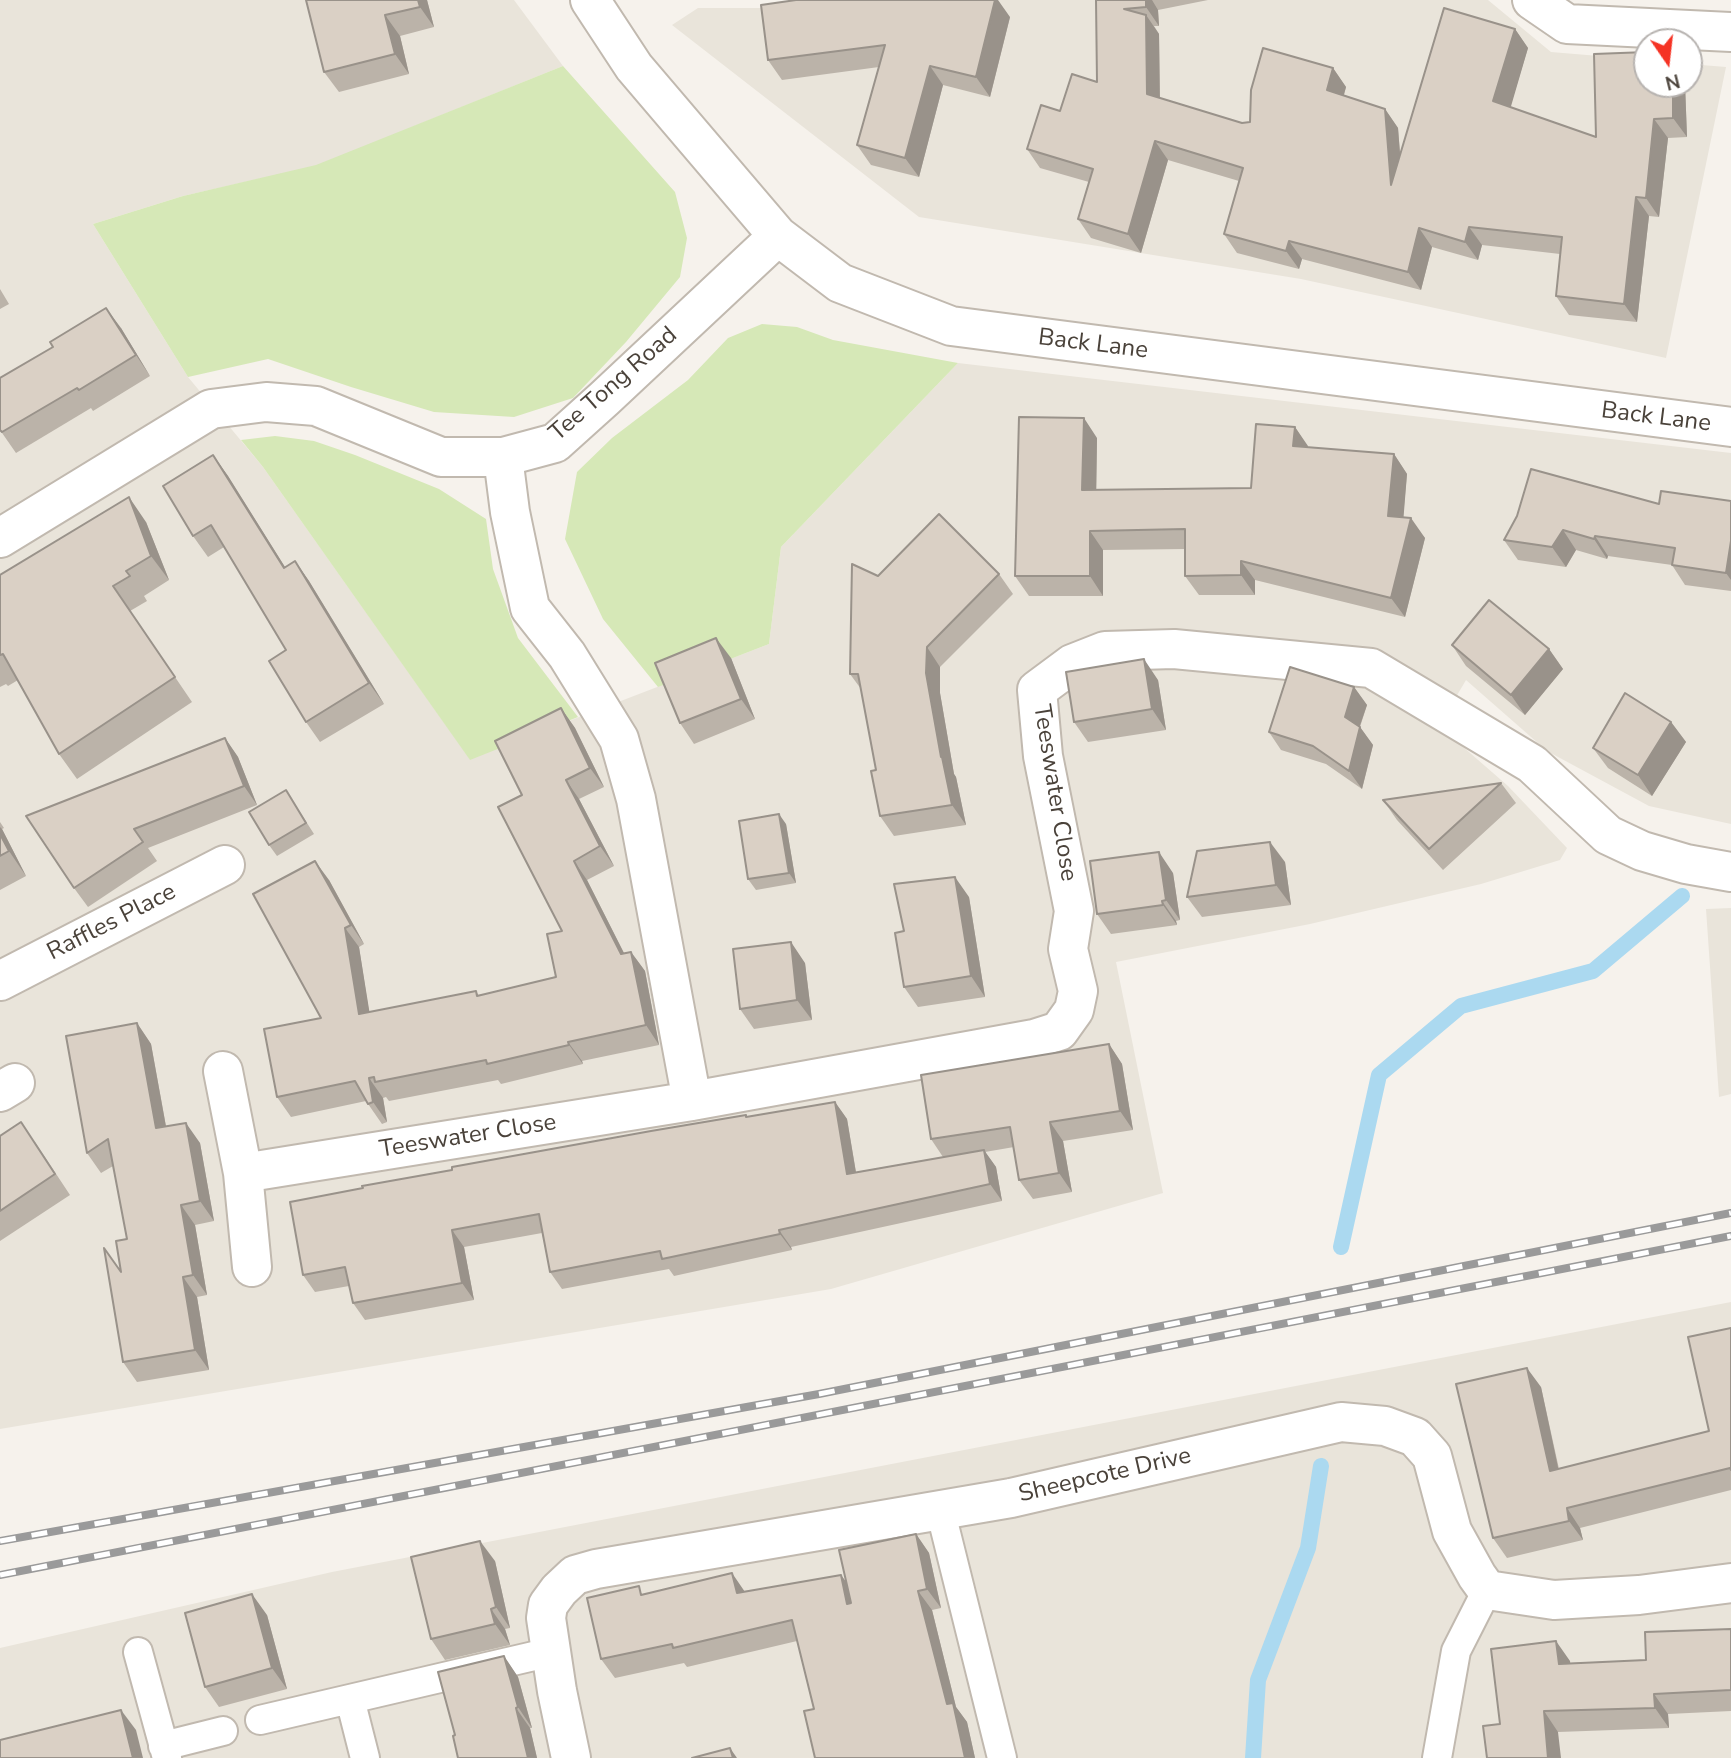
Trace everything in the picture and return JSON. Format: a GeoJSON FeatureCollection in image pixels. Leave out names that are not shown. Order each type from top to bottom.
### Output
{"type":"FeatureCollection","features":[{"type":"Feature","properties":{"kind":"street","name":"Back Lane"},"geometry":{"type":"LineString","coordinates":[[590,0],[634,67],[778,236],[840,283],[951,326],[1731,427]]}},
{"type":"Feature","properties":{"kind":"street"},"geometry":{"type":"LineString","coordinates":[[1532,0],[1567,24],[1731,32]]}},
{"type":"Feature","properties":{"kind":"street","name":"Tee Tong Road"},"geometry":{"type":"LineString","coordinates":[[2,533],[211,409],[266,402],[316,406],[441,457],[503,457],[555,443],[778,236]]}},
{"type":"Feature","properties":{"kind":"street"},"geometry":{"type":"LineString","coordinates":[[503,457],[510,512],[530,608],[567,655],[619,739],[636,799],[692,1101]]}},
{"type":"Feature","properties":{"kind":"street","name":"Teeswater Close"},"geometry":{"type":"LineString","coordinates":[[243,1173],[692,1101],[1034,1040],[1059,1031],[1074,1010],[1078,991],[1068,949],[1074,911],[1043,756],[1037,690],[1072,664],[1105,651],[1174,649],[1371,668],[1532,764],[1608,835],[1642,851],[1686,864],[1731,872]]}},
{"type":"Feature","properties":{"kind":"street","name":"Raffles Place"},"geometry":{"type":"LineString","coordinates":[[0,981],[225,865]]}},
{"type":"Feature","properties":{"kind":"street"},"geometry":{"type":"LineString","coordinates":[[223,1071],[243,1173],[252,1268]]}},
{"type":"Feature","properties":{"kind":"street","name":"Sheepcote Drive"},"geometry":{"type":"LineString","coordinates":[[571,1758],[557,1691],[547,1618],[548,1605],[575,1575],[596,1569],[1011,1498],[1341,1422],[1385,1426],[1415,1437],[1432,1456],[1452,1531],[1487,1590]]}},
{"type":"Feature","properties":{"kind":"street"},"geometry":{"type":"LineString","coordinates":[[1487,1590],[1554,1600],[1639,1595],[1731,1583]]}},
{"type":"Feature","properties":{"kind":"lane"},"geometry":{"type":"LineString","coordinates":[[940,1509],[1002,1758]]}},
{"type":"Feature","properties":{"kind":"lane"},"geometry":{"type":"LineString","coordinates":[[1437,1758],[1456,1650],[1487,1590]]}},
{"type":"Feature","properties":{"kind":"lane"},"geometry":{"type":"LineString","coordinates":[[138,1652],[165,1752],[223,1731]]}},
{"type":"Feature","properties":{"kind":"lane"},"geometry":{"type":"LineString","coordinates":[[260,1720],[551,1652]]}},
{"type":"Feature","properties":{"kind":"lane"},"geometry":{"type":"LineString","coordinates":[[350,1699],[365,1758]]}},
{"type":"Feature","properties":{"kind":"shaded area"},"geometry":{"type":"Polygon","coordinates":[[[0,0],[514,0],[563,66],[316,166],[183,196],[93,224],[188,377],[263,467],[470,759],[769,644],[781,547],[958,363],[1731,453],[1731,824],[1649,806],[1547,751],[1466,680],[1439,726],[1508,786],[1567,848],[1560,860],[1481,884],[1310,924],[1116,962],[1163,1193],[831,1289],[0,1429],[0,0]]]}},
{"type":"Feature","properties":{"kind":"shaded area"},"geometry":{"type":"Polygon","coordinates":[[[806,0],[1488,0],[1551,52],[1633,59],[1633,98],[1703,98],[1703,65],[1726,67],[1666,358],[1301,279],[919,217],[672,25],[698,8],[761,8],[806,0]]]}},
{"type":"Feature","properties":{"kind":"shaded area"},"geometry":{"type":"Polygon","coordinates":[[[1731,908],[1731,1094],[1719,1097],[1706,909],[1731,908]]]}},
{"type":"Feature","properties":{"kind":"shaded area"},"geometry":{"type":"Polygon","coordinates":[[[1731,1302],[1731,1758],[0,1758],[0,1648],[332,1572],[1731,1302]]]}},
{"type":"Feature","properties":{"kind":"green space"},"geometry":{"type":"Polygon","coordinates":[[[563,66],[675,192],[687,238],[680,277],[626,342],[573,398],[514,417],[434,412],[268,359],[188,377],[93,224],[183,196],[316,165],[563,66]]]}},
{"type":"Feature","properties":{"kind":"green space"},"geometry":{"type":"Polygon","coordinates":[[[762,324],[797,327],[833,340],[958,363],[781,547],[769,644],[658,687],[603,619],[565,539],[577,472],[612,438],[688,380],[728,338],[762,324]]]}},
{"type":"Feature","properties":{"kind":"green space"},"geometry":{"type":"Polygon","coordinates":[[[275,436],[314,441],[355,455],[439,489],[486,519],[493,569],[518,638],[578,717],[470,760],[263,467],[241,440],[275,436]]]}},
{"type":"Feature","properties":{"kind":"building"},"geometry":{"type":"Polygon","coordinates":[[[306,0],[418,0],[420,7],[385,15],[395,54],[324,72],[306,0]]]}},
{"type":"Feature","properties":{"kind":"building"},"geometry":{"type":"Polygon","coordinates":[[[796,0],[995,0],[976,77],[930,66],[905,158],[857,145],[885,45],[768,60],[761,5],[796,0]]]}},
{"type":"Feature","properties":{"kind":"building"},"geometry":{"type":"Polygon","coordinates":[[[1096,0],[1146,0],[1146,7],[1124,9],[1146,15],[1147,94],[1242,123],[1250,122],[1251,90],[1263,48],[1333,68],[1327,90],[1385,109],[1391,185],[1444,8],[1515,29],[1493,101],[1596,137],[1594,54],[1633,53],[1633,98],[1673,98],[1673,118],[1654,119],[1646,198],[1636,197],[1624,304],[1556,296],[1562,237],[1469,227],[1465,242],[1419,228],[1408,272],[1289,241],[1286,251],[1224,234],[1243,168],[1155,141],[1128,234],[1078,219],[1093,169],[1027,149],[1041,105],[1060,111],[1072,74],[1097,82],[1096,0]]]}},
{"type":"Feature","properties":{"kind":"building"},"geometry":{"type":"Polygon","coordinates":[[[106,308],[136,355],[2,432],[0,378],[53,347],[50,342],[106,308]]]}},
{"type":"Feature","properties":{"kind":"building"},"geometry":{"type":"Polygon","coordinates":[[[1019,417],[1084,418],[1082,490],[1251,488],[1256,424],[1295,427],[1293,446],[1394,454],[1388,516],[1411,518],[1391,598],[1241,561],[1241,575],[1185,576],[1185,529],[1090,531],[1090,576],[1015,576],[1019,417]]]}},
{"type":"Feature","properties":{"kind":"building"},"geometry":{"type":"Polygon","coordinates":[[[213,455],[284,568],[295,561],[369,683],[306,722],[269,661],[286,650],[211,525],[193,536],[163,486],[213,455]]]}},
{"type":"Feature","properties":{"kind":"building"},"geometry":{"type":"Polygon","coordinates":[[[1531,469],[1659,504],[1661,491],[1731,501],[1731,541],[1726,573],[1672,565],[1675,548],[1595,536],[1594,539],[1563,530],[1552,547],[1504,540],[1517,516],[1531,469]]]}},
{"type":"Feature","properties":{"kind":"building"},"geometry":{"type":"Polygon","coordinates":[[[129,497],[151,556],[126,571],[130,576],[113,586],[175,677],[59,754],[3,654],[0,655],[0,575],[129,497]]]}},
{"type":"Feature","properties":{"kind":"building"},"geometry":{"type":"Polygon","coordinates":[[[939,514],[999,574],[927,647],[926,673],[952,805],[880,816],[871,771],[876,770],[858,674],[850,674],[852,564],[878,576],[939,514]]]}},
{"type":"Feature","properties":{"kind":"building"},"geometry":{"type":"Polygon","coordinates":[[[1489,600],[1549,649],[1511,695],[1452,645],[1489,600]]]}},
{"type":"Feature","properties":{"kind":"building"},"geometry":{"type":"Polygon","coordinates":[[[716,638],[741,699],[680,723],[655,663],[716,638]]]}},
{"type":"Feature","properties":{"kind":"building"},"geometry":{"type":"Polygon","coordinates":[[[1144,659],[1152,709],[1074,722],[1066,672],[1144,659]]]}},
{"type":"Feature","properties":{"kind":"building"},"geometry":{"type":"Polygon","coordinates":[[[1290,667],[1354,687],[1345,717],[1360,727],[1349,771],[1313,746],[1269,732],[1290,667]]]}},
{"type":"Feature","properties":{"kind":"building"},"geometry":{"type":"Polygon","coordinates":[[[1625,693],[1671,722],[1638,775],[1593,748],[1625,693]]]}},
{"type":"Feature","properties":{"kind":"building"},"geometry":{"type":"Polygon","coordinates":[[[561,708],[590,768],[566,780],[600,846],[574,861],[621,954],[631,952],[646,1025],[487,1064],[486,1060],[375,1082],[374,1077],[369,1078],[373,1102],[368,1104],[355,1081],[277,1097],[264,1029],[321,1018],[253,894],[315,861],[351,925],[345,928],[359,1014],[476,991],[477,996],[556,977],[547,934],[562,931],[498,807],[522,795],[495,741],[561,708]]]}},
{"type":"Feature","properties":{"kind":"building"},"geometry":{"type":"Polygon","coordinates":[[[225,738],[244,786],[134,829],[143,842],[74,888],[26,816],[225,738]]]}},
{"type":"Feature","properties":{"kind":"building"},"geometry":{"type":"Polygon","coordinates":[[[1501,783],[1429,849],[1383,800],[1501,783]]]}},
{"type":"Feature","properties":{"kind":"building"},"geometry":{"type":"Polygon","coordinates":[[[286,790],[306,823],[269,845],[249,812],[286,790]]]}},
{"type":"Feature","properties":{"kind":"building"},"geometry":{"type":"Polygon","coordinates":[[[779,814],[789,873],[748,879],[739,821],[779,814]]]}},
{"type":"Feature","properties":{"kind":"building"},"geometry":{"type":"Polygon","coordinates":[[[0,834],[9,851],[0,856],[0,834]]]}},
{"type":"Feature","properties":{"kind":"building"},"geometry":{"type":"Polygon","coordinates":[[[1270,842],[1276,885],[1187,897],[1197,851],[1270,842]]]}},
{"type":"Feature","properties":{"kind":"building"},"geometry":{"type":"Polygon","coordinates":[[[1159,852],[1166,900],[1162,901],[1163,905],[1097,914],[1090,861],[1159,852]]]}},
{"type":"Feature","properties":{"kind":"building"},"geometry":{"type":"Polygon","coordinates":[[[955,877],[971,976],[904,987],[895,933],[904,931],[894,884],[955,877]]]}},
{"type":"Feature","properties":{"kind":"building"},"geometry":{"type":"Polygon","coordinates":[[[791,942],[797,1000],[740,1009],[733,949],[791,942]]]}},
{"type":"Feature","properties":{"kind":"building"},"geometry":{"type":"Polygon","coordinates":[[[137,1023],[156,1128],[186,1123],[200,1201],[181,1205],[193,1275],[183,1277],[195,1350],[123,1362],[104,1248],[121,1272],[116,1241],[127,1239],[108,1139],[87,1153],[66,1036],[137,1023]]]}},
{"type":"Feature","properties":{"kind":"building"},"geometry":{"type":"Polygon","coordinates":[[[1109,1044],[1120,1111],[1050,1122],[1059,1173],[1019,1180],[1010,1127],[931,1139],[921,1075],[1109,1044]]]}},
{"type":"Feature","properties":{"kind":"building"},"geometry":{"type":"Polygon","coordinates":[[[835,1102],[847,1174],[984,1150],[990,1184],[779,1230],[780,1234],[662,1259],[660,1251],[550,1272],[539,1214],[452,1230],[462,1283],[353,1303],[345,1267],[303,1275],[290,1202],[452,1170],[452,1167],[651,1131],[835,1102]]]}},
{"type":"Feature","properties":{"kind":"building"},"geometry":{"type":"Polygon","coordinates":[[[21,1122],[55,1174],[0,1211],[0,1136],[21,1122]]]}},
{"type":"Feature","properties":{"kind":"building"},"geometry":{"type":"Polygon","coordinates":[[[1731,1328],[1731,1470],[1730,1468],[1567,1508],[1569,1521],[1493,1538],[1456,1384],[1527,1368],[1550,1471],[1709,1431],[1688,1337],[1731,1328]]]}},
{"type":"Feature","properties":{"kind":"building"},"geometry":{"type":"Polygon","coordinates":[[[916,1534],[927,1589],[918,1591],[947,1704],[953,1703],[965,1758],[815,1758],[804,1711],[814,1709],[792,1620],[673,1648],[672,1644],[601,1659],[587,1598],[639,1586],[641,1595],[732,1573],[737,1593],[841,1575],[847,1604],[851,1603],[839,1550],[916,1534]]]}},
{"type":"Feature","properties":{"kind":"building"},"geometry":{"type":"Polygon","coordinates":[[[480,1541],[496,1607],[491,1609],[495,1624],[431,1639],[411,1557],[480,1541]]]}},
{"type":"Feature","properties":{"kind":"building"},"geometry":{"type":"Polygon","coordinates":[[[252,1594],[272,1668],[205,1687],[185,1613],[252,1594]]]}},
{"type":"Feature","properties":{"kind":"building"},"geometry":{"type":"Polygon","coordinates":[[[1731,1629],[1731,1690],[1654,1694],[1655,1708],[1544,1711],[1548,1758],[1487,1758],[1483,1726],[1500,1724],[1491,1649],[1556,1641],[1559,1664],[1646,1660],[1645,1632],[1731,1629]]]}},
{"type":"Feature","properties":{"kind":"building"},"geometry":{"type":"Polygon","coordinates":[[[504,1656],[528,1758],[458,1758],[453,1736],[455,1735],[438,1672],[504,1656]]]}},
{"type":"Feature","properties":{"kind":"building"},"geometry":{"type":"Polygon","coordinates":[[[121,1710],[133,1758],[0,1758],[0,1740],[121,1710]]]}},
{"type":"Feature","properties":{"kind":"building"},"geometry":{"type":"Polygon","coordinates":[[[730,1748],[733,1758],[692,1758],[730,1748]]]}},
{"type":"Feature","properties":{"kind":"waterway"},"geometry":{"type":"LineString","coordinates":[[1341,1247],[1379,1075],[1461,1006],[1593,971],[1682,896]]}},
{"type":"Feature","properties":{"kind":"waterway"},"geometry":{"type":"LineString","coordinates":[[1253,1758],[1258,1680],[1308,1548],[1321,1466]]}},
{"type":"Feature","properties":{"kind":"railway"},"geometry":{"type":"LineString","coordinates":[[0,1541],[819,1394],[1731,1213]]}},
{"type":"Feature","properties":{"kind":"railway"},"geometry":{"type":"LineString","coordinates":[[0,1575],[1731,1236]]}}]}
